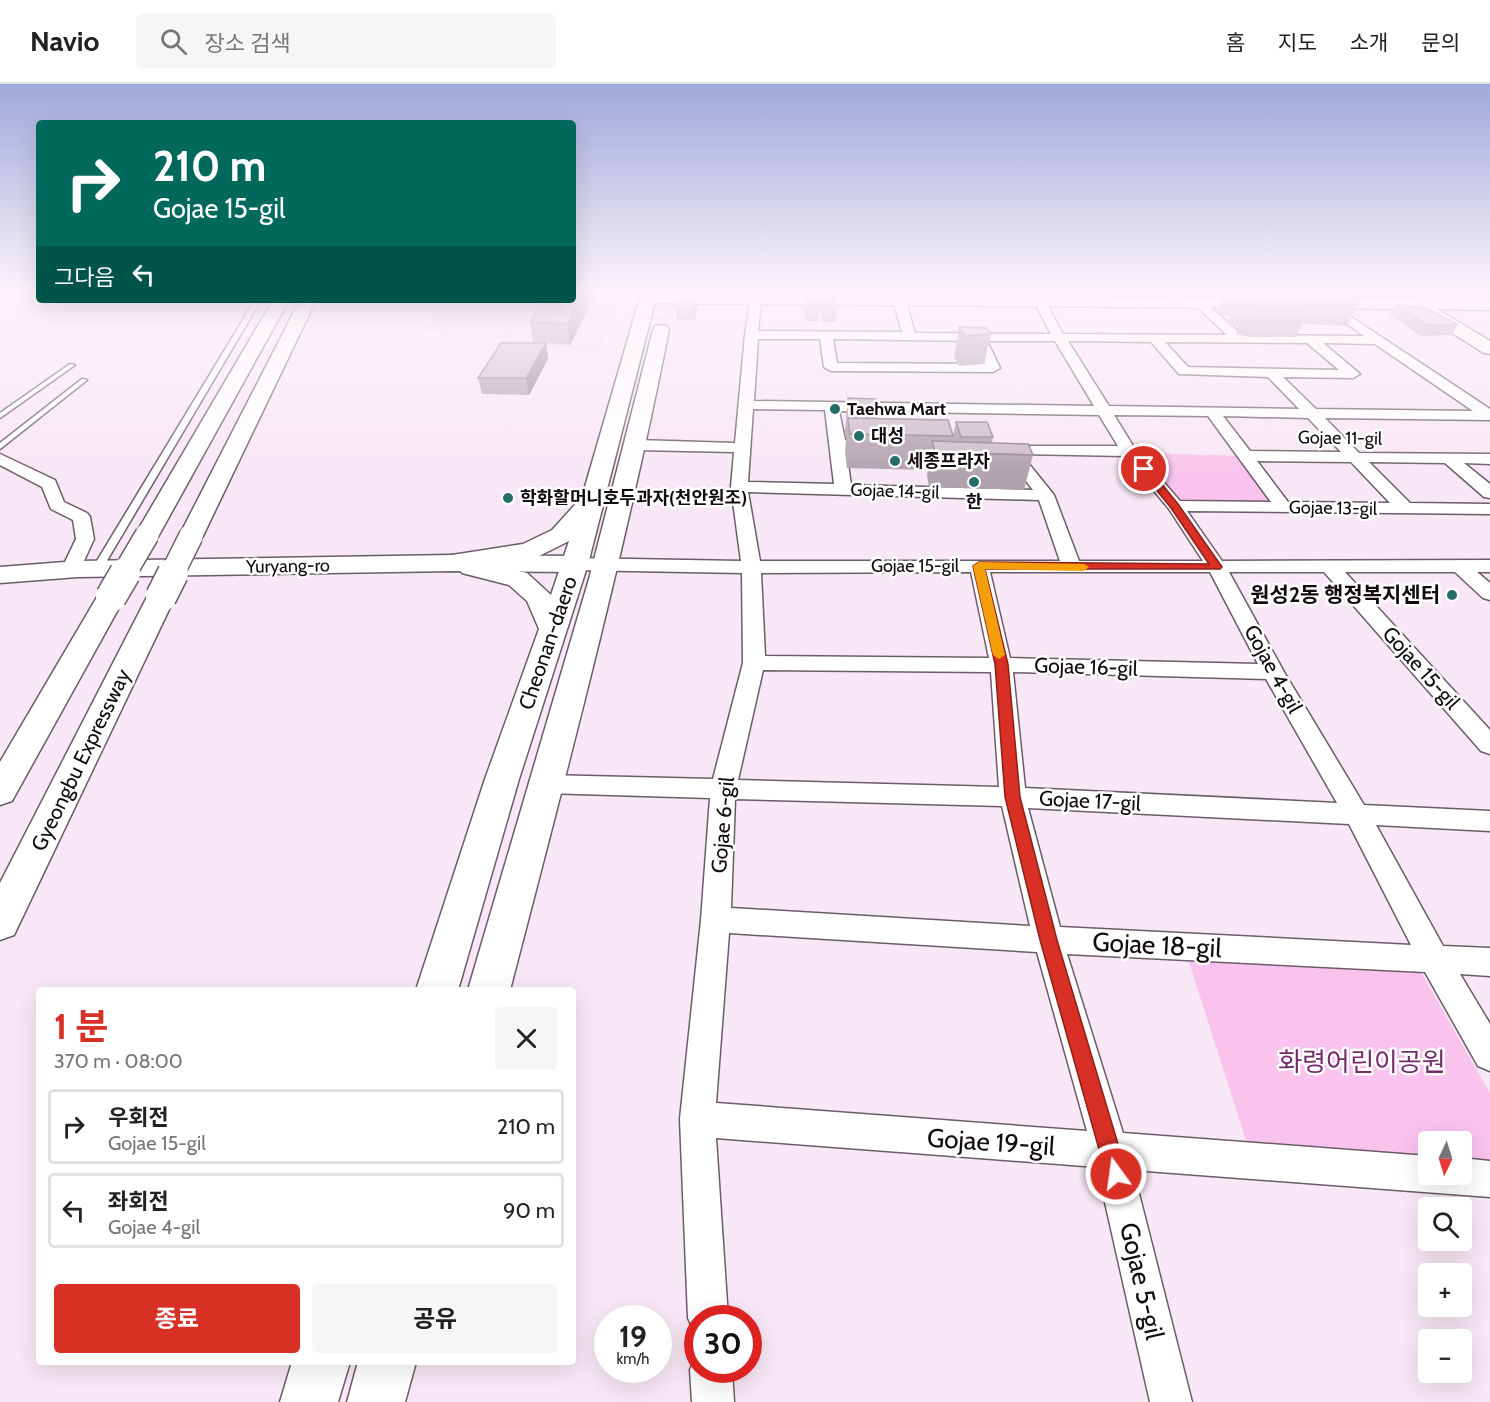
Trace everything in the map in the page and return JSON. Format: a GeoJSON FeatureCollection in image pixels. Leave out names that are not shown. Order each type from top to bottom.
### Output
{"type":"FeatureCollection","features":[{"type":"Feature","properties":{"kind":"main road"},"geometry":{"type":"LineString","coordinates":[[0,792],[249,356]]}},
{"type":"Feature","properties":{"kind":"main road","name":"Gyeongbu Expressway"},"geometry":{"type":"LineString","coordinates":[[0,923],[280,356]]}},
{"type":"Feature","properties":{"kind":"main road","name":"Cheonan-daero"},"geometry":{"type":"LineString","coordinates":[[438,987],[502,779],[575,564],[595,495],[642,356]]}},
{"type":"Feature","properties":{"kind":"main road","name":"Cheonan-daero"},"geometry":{"type":"LineString","coordinates":[[490,987],[607,565],[637,445],[652,356]]}},
{"type":"Feature","properties":{"kind":"main road"},"geometry":{"type":"LineString","coordinates":[[452,563],[530,551],[561,535],[595,495]]}},
{"type":"Feature","properties":{"kind":"main road"},"geometry":{"type":"LineString","coordinates":[[452,563],[518,579],[539,597],[553,629]]}},
{"type":"Feature","properties":{"kind":"main road","name":"Yuryang-ro"},"geometry":{"type":"LineString","coordinates":[[0,575],[97,569],[452,563],[575,564]]}},
{"type":"Feature","properties":{"kind":"main road"},"geometry":{"type":"LineString","coordinates":[[309,1402],[320,1365]]}},
{"type":"Feature","properties":{"kind":"main road"},"geometry":{"type":"LineString","coordinates":[[376,1402],[386,1365]]}},
{"type":"Feature","properties":{"kind":"street","name":"Gojae 6-gil"},"geometry":{"type":"LineString","coordinates":[[707,1305],[698,1119],[716,920],[723,789],[754,663],[751,567],[739,487],[750,356]]}},
{"type":"Feature","properties":{"kind":"street"},"geometry":{"type":"LineString","coordinates":[[829,356],[831,368],[910,372],[993,368],[987,356]]}},
{"type":"Feature","properties":{"kind":"street","name":"Gojae 4-gil"},"geometry":{"type":"LineString","coordinates":[[1071,356],[1129,451],[1175,506],[1216,567],[1273,672],[1357,815],[1434,959],[1490,1055]]}},
{"type":"Feature","properties":{"kind":"street"},"geometry":{"type":"LineString","coordinates":[[1170,356],[1184,371],[1353,374],[1330,356]]}},
{"type":"Feature","properties":{"kind":"street"},"geometry":{"type":"LineString","coordinates":[[1398,356],[1490,416]]}},
{"type":"Feature","properties":{"kind":"street"},"geometry":{"type":"LineString","coordinates":[[1272,373],[1314,413],[1406,509]]}},
{"type":"Feature","properties":{"kind":"street"},"geometry":{"type":"LineString","coordinates":[[747,405],[831,405],[918,401],[1212,412],[1490,416]]}},
{"type":"Feature","properties":{"kind":"street"},"geometry":{"type":"LineString","coordinates":[[831,405],[843,489]]}},
{"type":"Feature","properties":{"kind":"street"},"geometry":{"type":"LineString","coordinates":[[1212,412],[1284,508]]}},
{"type":"Feature","properties":{"kind":"street"},"geometry":{"type":"LineString","coordinates":[[637,445],[743,448]]}},
{"type":"Feature","properties":{"kind":"street"},"geometry":{"type":"LineString","coordinates":[[838,445],[892,446]]}},
{"type":"Feature","properties":{"kind":"street"},"geometry":{"type":"LineString","coordinates":[[986,448],[1129,451]]}},
{"type":"Feature","properties":{"kind":"street"},"geometry":{"type":"LineString","coordinates":[[1008,449],[1046,495],[1072,567]]}},
{"type":"Feature","properties":{"kind":"street","name":"Gojae 11-gil"},"geometry":{"type":"LineString","coordinates":[[1247,456],[1490,459]]}},
{"type":"Feature","properties":{"kind":"street"},"geometry":{"type":"LineString","coordinates":[[1448,458],[1490,493]]}},
{"type":"Feature","properties":{"kind":"street"},"geometry":{"type":"LineString","coordinates":[[0,459],[49,484],[57,505],[81,517],[85,539],[71,570]]}},
{"type":"Feature","properties":{"kind":"street","name":"Gojae 14-gil"},"geometry":{"type":"LineString","coordinates":[[739,487],[1046,495]]}},
{"type":"Feature","properties":{"kind":"street","name":"Gojae 13-gil"},"geometry":{"type":"LineString","coordinates":[[1175,506],[1490,509]]}},
{"type":"Feature","properties":{"kind":"street","name":"Gojae 15-gil"},"geometry":{"type":"LineString","coordinates":[[575,564],[751,567],[1490,566]]}},
{"type":"Feature","properties":{"kind":"street","name":"Gojae 15-gil"},"geometry":{"type":"LineString","coordinates":[[1328,565],[1490,745]]}},
{"type":"Feature","properties":{"kind":"street","name":"Gojae 5-gil"},"geometry":{"type":"LineString","coordinates":[[979,566],[1001,664],[1013,797],[1048,940],[1111,1152],[1171,1402]]}},
{"type":"Feature","properties":{"kind":"street"},"geometry":{"type":"LineString","coordinates":[[1460,566],[1490,594]]}},
{"type":"Feature","properties":{"kind":"street","name":"Gojae 16-gil"},"geometry":{"type":"LineString","coordinates":[[754,663],[1001,664],[1273,672]]}},
{"type":"Feature","properties":{"kind":"street","name":"Gojae 17-gil"},"geometry":{"type":"LineString","coordinates":[[545,784],[1013,797],[1490,821]]}},
{"type":"Feature","properties":{"kind":"street","name":"Gojae 18-gil"},"geometry":{"type":"LineString","coordinates":[[716,920],[1048,940],[1490,962]]}},
{"type":"Feature","properties":{"kind":"street","name":"Gojae 19-gil"},"geometry":{"type":"LineString","coordinates":[[698,1119],[1111,1152],[1418,1173]]}},
{"type":"Feature","properties":{"kind":"street","name":"Gojae 19-gil"},"geometry":{"type":"LineString","coordinates":[[1472,1178],[1490,1179]]}},
{"type":"Feature","properties":{"kind":"street"},"geometry":{"type":"LineString","coordinates":[[712,1383],[713,1402]]}},
{"type":"Feature","properties":{"kind":"lane"},"geometry":{"type":"LineString","coordinates":[[97,569],[225,356]]}},
{"type":"Feature","properties":{"kind":"lane"},"geometry":{"type":"LineString","coordinates":[[0,416],[72,365]]}},
{"type":"Feature","properties":{"kind":"lane"},"geometry":{"type":"LineString","coordinates":[[0,447],[84,380]]}},
{"type":"Feature","properties":{"kind":"green space"},"geometry":{"type":"Polygon","coordinates":[[[1143,453],[1242,456],[1274,500],[1271,504],[1182,502],[1169,497],[1143,453]]]}},
{"type":"Feature","properties":{"kind":"green space","name":"화령어린이공원"},"geometry":{"type":"Polygon","coordinates":[[[1188,959],[1407,968],[1422,974],[1490,1093],[1490,1167],[1472,1166],[1472,1131],[1418,1131],[1418,1162],[1249,1150],[1188,959]]]}},
{"type":"Feature","properties":{"kind":"building"},"geometry":{"type":"Polygon","coordinates":[[[493,356],[539,356],[526,378],[478,378],[493,356]]]}},
{"type":"Feature","properties":{"kind":"building"},"geometry":{"type":"Polygon","coordinates":[[[848,398],[876,399],[877,408],[849,407],[848,398]]]}},
{"type":"Feature","properties":{"kind":"building"},"geometry":{"type":"Polygon","coordinates":[[[848,418],[948,420],[953,436],[850,434],[848,418]]]}},
{"type":"Feature","properties":{"kind":"building"},"geometry":{"type":"Polygon","coordinates":[[[956,422],[987,422],[993,437],[961,437],[956,422]]]}},
{"type":"Feature","properties":{"kind":"building"},"geometry":{"type":"Polygon","coordinates":[[[932,441],[1028,444],[1033,455],[935,452],[932,441]]]}},
{"type":"Feature","properties":{"kind":"slow traffic"},"geometry":{"type":"LineString","coordinates":[[999,655],[979,566],[1084,567]]}},
{"type":"Feature","properties":{"kind":"place","name":"Taehwa Mart"},"geometry":{"type":"Point","coordinates":[835,409]}},
{"type":"Feature","properties":{"kind":"place","name":"대성"},"geometry":{"type":"Point","coordinates":[859,436]}},
{"type":"Feature","properties":{"kind":"place","name":"세종프라자"},"geometry":{"type":"Point","coordinates":[895,461]}},
{"type":"Feature","properties":{"kind":"place","name":"한"},"geometry":{"type":"Point","coordinates":[974,482]}},
{"type":"Feature","properties":{"kind":"place","name":"학화할머니호두과자(천안원조)"},"geometry":{"type":"Point","coordinates":[508,498]}},
{"type":"Feature","properties":{"kind":"place","name":"원성2동 행정복지센터"},"geometry":{"type":"Point","coordinates":[1452,595]}},
{"type":"Feature","properties":{"kind":"route"},"geometry":{"type":"LineString","coordinates":[[1116,1174],[1048,940],[1013,797],[1001,664],[979,566],[1216,567],[1175,506],[1144,469]]}}]}
